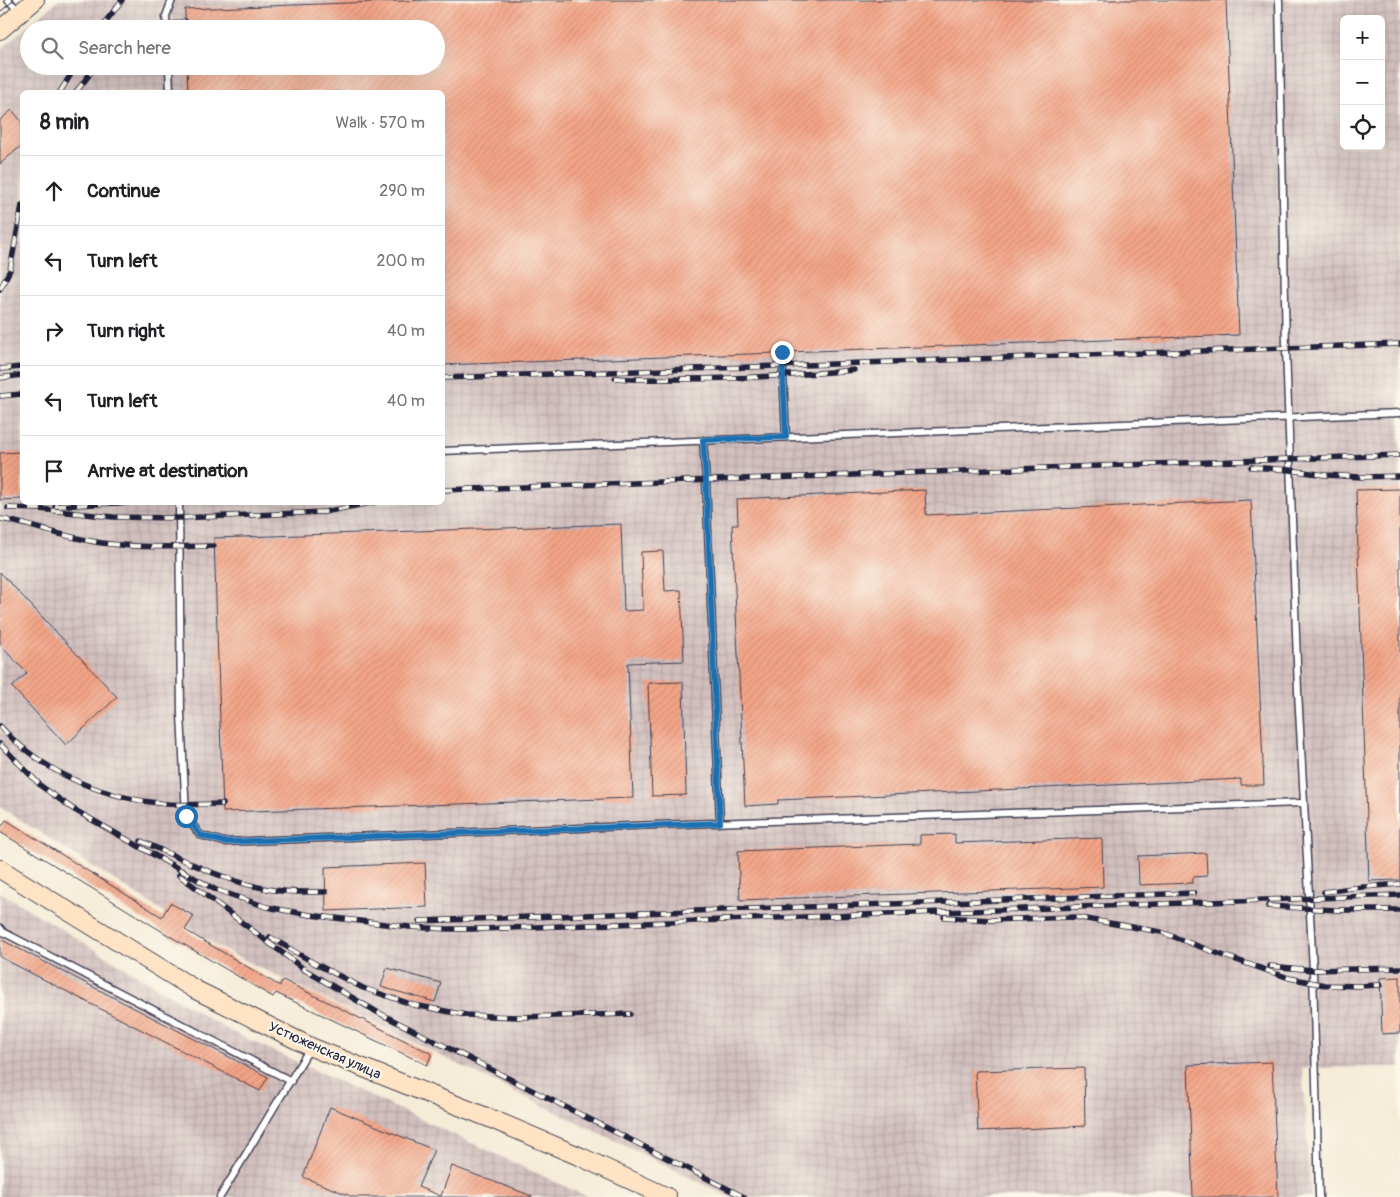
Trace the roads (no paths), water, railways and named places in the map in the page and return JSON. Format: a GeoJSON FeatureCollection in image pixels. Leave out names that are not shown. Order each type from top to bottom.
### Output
{"type":"FeatureCollection","features":[{"type":"Feature","properties":{"kind":"main road"},"geometry":{"type":"LineString","coordinates":[[0,30],[15,6],[35,0]]}},
{"type":"Feature","properties":{"kind":"main road","name":"Устюженская улица"},"geometry":{"type":"LineString","coordinates":[[0,869],[196,990],[311,1047],[494,1120],[581,1157],[667,1197]]}},
{"type":"Feature","properties":{"kind":"lane"},"geometry":{"type":"LineString","coordinates":[[166,20],[172,0]]}},
{"type":"Feature","properties":{"kind":"lane"},"geometry":{"type":"LineString","coordinates":[[1279,0],[1286,328],[1303,803],[1313,976],[1319,1197]]}},
{"type":"Feature","properties":{"kind":"lane"},"geometry":{"type":"LineString","coordinates":[[169,75],[170,90]]}},
{"type":"Feature","properties":{"kind":"lane"},"geometry":{"type":"LineString","coordinates":[[782,352],[786,437]]}},
{"type":"Feature","properties":{"kind":"lane"},"geometry":{"type":"LineString","coordinates":[[445,451],[1400,413]]}},
{"type":"Feature","properties":{"kind":"lane"},"geometry":{"type":"LineString","coordinates":[[703,440],[720,823]]}},
{"type":"Feature","properties":{"kind":"lane"},"geometry":{"type":"LineString","coordinates":[[178,505],[181,705],[186,816],[200,835],[224,842],[1303,803]]}},
{"type":"Feature","properties":{"kind":"lane"},"geometry":{"type":"LineString","coordinates":[[0,928],[3,932],[291,1081]]}},
{"type":"Feature","properties":{"kind":"lane"},"geometry":{"type":"LineString","coordinates":[[220,1197],[311,1047]]}},
{"type":"Feature","properties":{"kind":"tram line"},"geometry":{"type":"LineString","coordinates":[[0,12],[14,0]]}},
{"type":"Feature","properties":{"kind":"railway"},"geometry":{"type":"LineString","coordinates":[[107,20],[122,0]]}},
{"type":"Feature","properties":{"kind":"railway"},"geometry":{"type":"LineString","coordinates":[[61,90],[70,75]]}},
{"type":"Feature","properties":{"kind":"railway"},"geometry":{"type":"LineString","coordinates":[[78,90],[89,75]]}},
{"type":"Feature","properties":{"kind":"railway"},"geometry":{"type":"LineString","coordinates":[[0,289],[10,270],[20,216]]}},
{"type":"Feature","properties":{"kind":"railway"},"geometry":{"type":"LineString","coordinates":[[445,378],[1400,344]]}},
{"type":"Feature","properties":{"kind":"railway"},"geometry":{"type":"LineString","coordinates":[[0,369],[20,367]]}},
{"type":"Feature","properties":{"kind":"railway"},"geometry":{"type":"LineString","coordinates":[[615,378],[726,378],[854,370]]}},
{"type":"Feature","properties":{"kind":"railway"},"geometry":{"type":"LineString","coordinates":[[0,378],[20,375]]}},
{"type":"Feature","properties":{"kind":"railway"},"geometry":{"type":"LineString","coordinates":[[0,396],[20,394]]}},
{"type":"Feature","properties":{"kind":"railway"},"geometry":{"type":"LineString","coordinates":[[445,490],[1400,455]]}},
{"type":"Feature","properties":{"kind":"railway"},"geometry":{"type":"LineString","coordinates":[[1251,467],[1325,475],[1361,477],[1400,476]]}},
{"type":"Feature","properties":{"kind":"railway"},"geometry":{"type":"LineString","coordinates":[[55,506],[75,505]]}},
{"type":"Feature","properties":{"kind":"railway"},"geometry":{"type":"LineString","coordinates":[[8,508],[39,509],[113,517],[179,518],[324,512],[360,505]]}},
{"type":"Feature","properties":{"kind":"railway"},"geometry":{"type":"LineString","coordinates":[[0,519],[73,537],[116,545],[214,546]]}},
{"type":"Feature","properties":{"kind":"railway"},"geometry":{"type":"LineString","coordinates":[[0,726],[16,742],[52,768],[92,787],[136,800],[158,803],[182,805],[223,804]]}},
{"type":"Feature","properties":{"kind":"railway"},"geometry":{"type":"LineString","coordinates":[[0,744],[41,786],[73,809],[214,889],[267,907],[310,915],[410,927],[482,929],[1400,895]]}},
{"type":"Feature","properties":{"kind":"railway"},"geometry":{"type":"LineString","coordinates":[[141,841],[235,881],[282,891],[326,892]]}},
{"type":"Feature","properties":{"kind":"railway"},"geometry":{"type":"LineString","coordinates":[[179,875],[305,970],[377,1012],[744,1197]]}},
{"type":"Feature","properties":{"kind":"railway"},"geometry":{"type":"LineString","coordinates":[[1324,892],[1400,884]]}},
{"type":"Feature","properties":{"kind":"railway"},"geometry":{"type":"LineString","coordinates":[[419,921],[1194,893]]}},
{"type":"Feature","properties":{"kind":"railway"},"geometry":{"type":"LineString","coordinates":[[1268,906],[1337,910],[1400,910]]}},
{"type":"Feature","properties":{"kind":"railway"},"geometry":{"type":"LineString","coordinates":[[944,917],[991,920],[1075,917],[1161,932],[1289,978],[1325,985],[1380,985]]}},
{"type":"Feature","properties":{"kind":"railway"},"geometry":{"type":"LineString","coordinates":[[270,937],[314,963],[363,988],[414,1005],[466,1015],[518,1017],[630,1014]]}},
{"type":"Feature","properties":{"kind":"railway"},"geometry":{"type":"LineString","coordinates":[[1270,966],[1313,970],[1400,968]]}}]}
